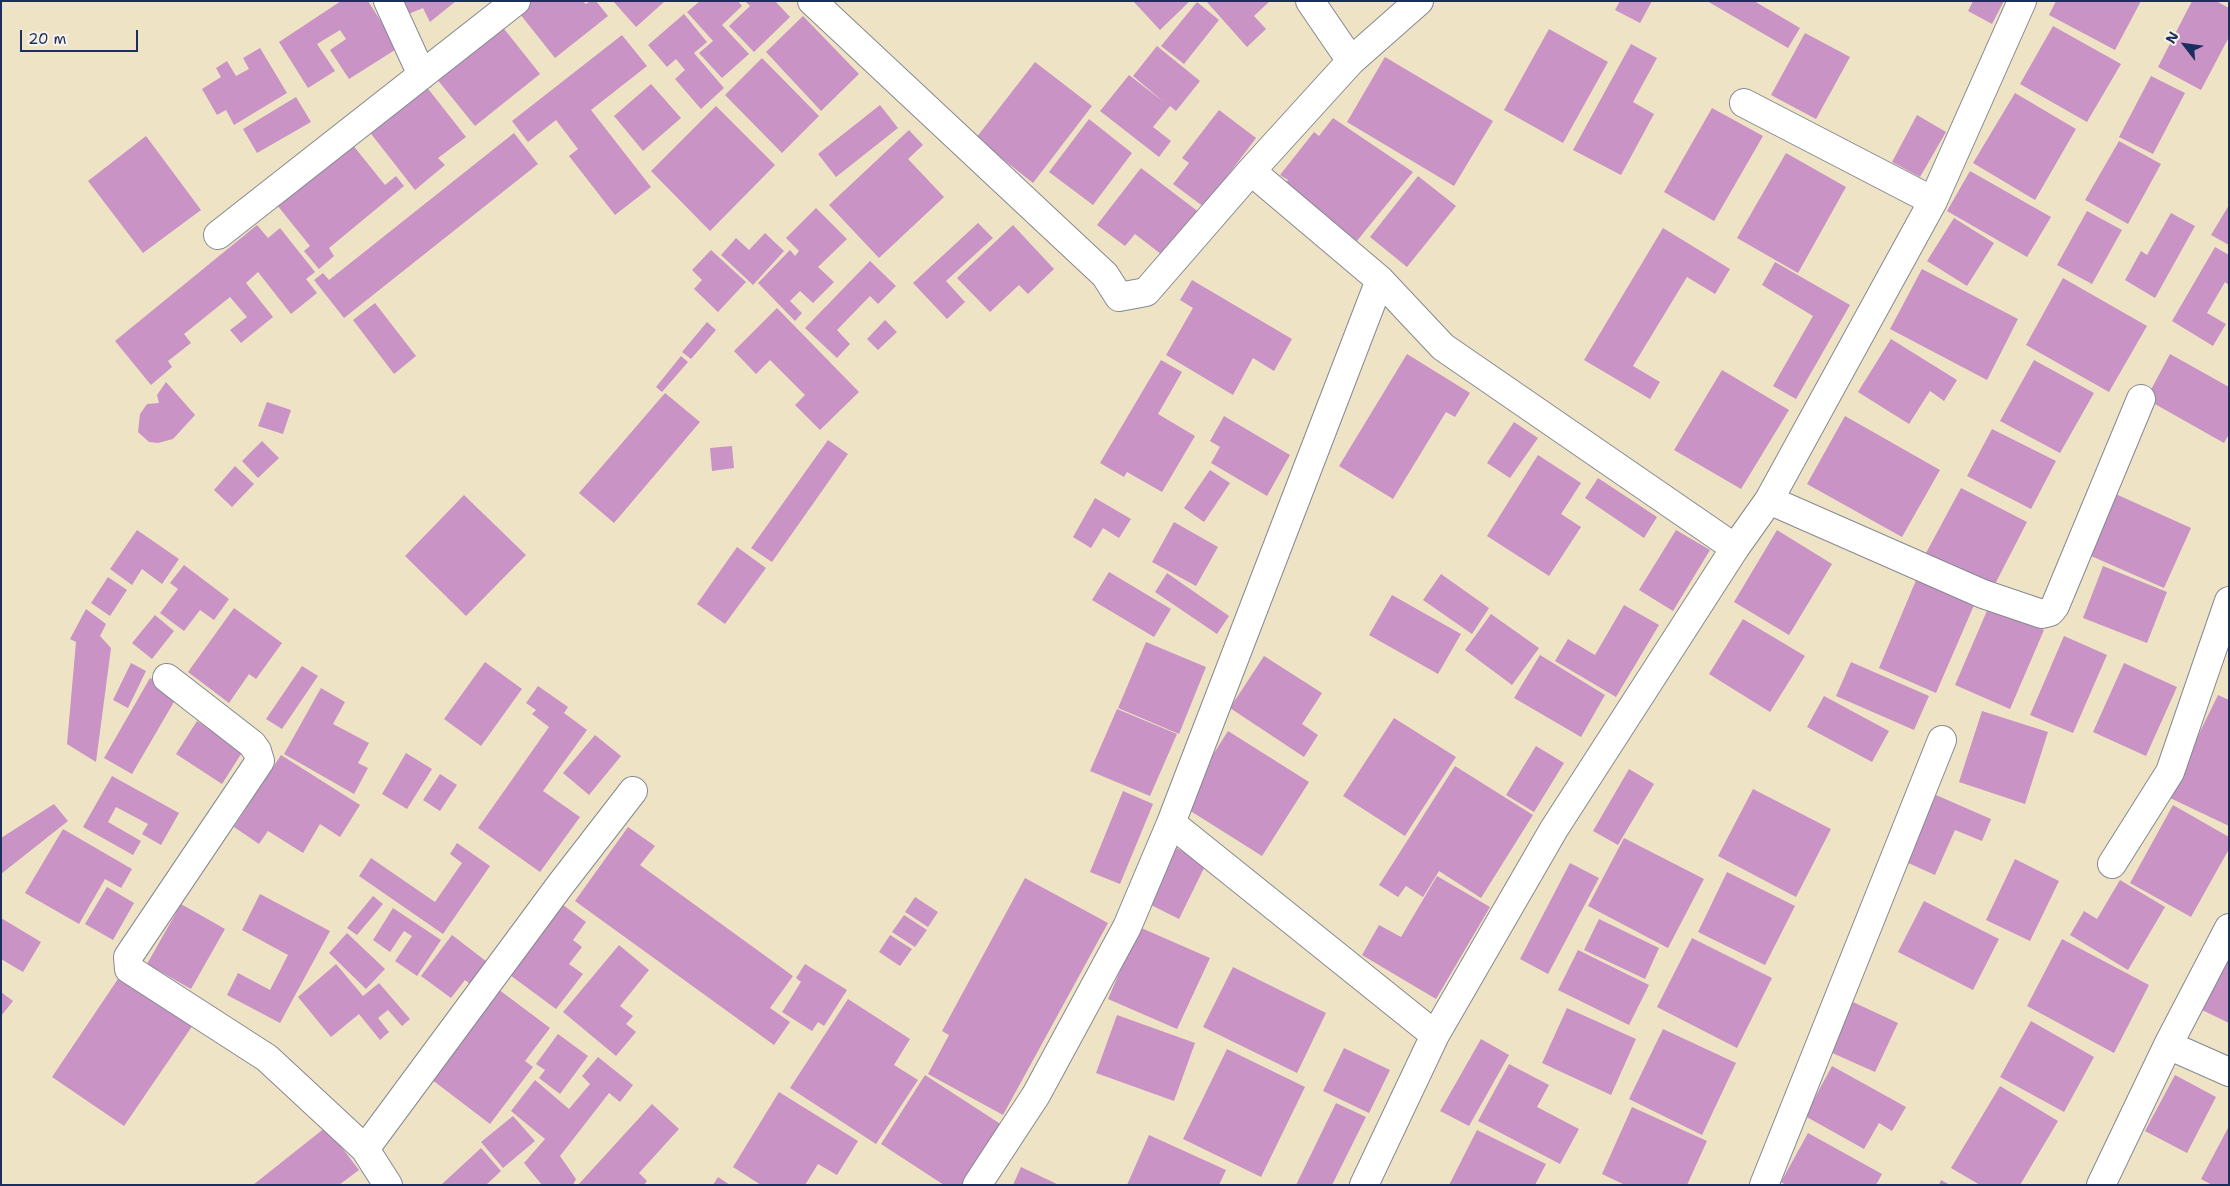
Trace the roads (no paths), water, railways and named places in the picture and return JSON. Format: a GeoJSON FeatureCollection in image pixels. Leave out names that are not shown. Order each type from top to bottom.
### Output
{"type":"FeatureCollection","features":[{"type":"Feature","properties":{"kind":"street"},"geometry":{"type":"LineString","coordinates":[[388,1],[422,75]]}},
{"type":"Feature","properties":{"kind":"street"},"geometry":{"type":"LineString","coordinates":[[218,235],[516,1]]}},
{"type":"Feature","properties":{"kind":"street"},"geometry":{"type":"LineString","coordinates":[[812,1],[1105,276],[1119,297],[1146,292],[1251,170],[1351,61],[1419,1]]}},
{"type":"Feature","properties":{"kind":"street"},"geometry":{"type":"LineString","coordinates":[[1310,1],[1351,61]]}},
{"type":"Feature","properties":{"kind":"street"},"geometry":{"type":"LineString","coordinates":[[1364,1185],[1435,1035],[1554,829],[1734,548],[1768,500],[1933,201],[2022,1]]}},
{"type":"Feature","properties":{"kind":"street"},"geometry":{"type":"LineString","coordinates":[[1744,102],[1933,201]]}},
{"type":"Feature","properties":{"kind":"street"},"geometry":{"type":"LineString","coordinates":[[1251,170],[1380,280],[1443,347],[1734,548]]}},
{"type":"Feature","properties":{"kind":"street"},"geometry":{"type":"LineString","coordinates":[[977,1185],[1036,1095],[1127,927],[1171,823],[1380,280]]}},
{"type":"Feature","properties":{"kind":"street"},"geometry":{"type":"LineString","coordinates":[[1768,500],[1983,594],[2042,614],[2050,612],[2055,606],[2141,399]]}},
{"type":"Feature","properties":{"kind":"street"},"geometry":{"type":"LineString","coordinates":[[2112,864],[2170,772],[2229,601]]}},
{"type":"Feature","properties":{"kind":"street"},"geometry":{"type":"LineString","coordinates":[[167,678],[252,744],[257,750],[260,761],[128,957],[129,969],[267,1058],[365,1150],[388,1185]]}},
{"type":"Feature","properties":{"kind":"street"},"geometry":{"type":"LineString","coordinates":[[1764,1185],[1942,740]]}},
{"type":"Feature","properties":{"kind":"street"},"geometry":{"type":"LineString","coordinates":[[365,1150],[561,884],[633,791]]}},
{"type":"Feature","properties":{"kind":"street"},"geometry":{"type":"LineString","coordinates":[[1171,823],[1435,1035]]}},
{"type":"Feature","properties":{"kind":"street"},"geometry":{"type":"LineString","coordinates":[[2101,1185],[2168,1046],[2229,928]]}},
{"type":"Feature","properties":{"kind":"street"},"geometry":{"type":"LineString","coordinates":[[2168,1046],[2229,1072]]}}]}
